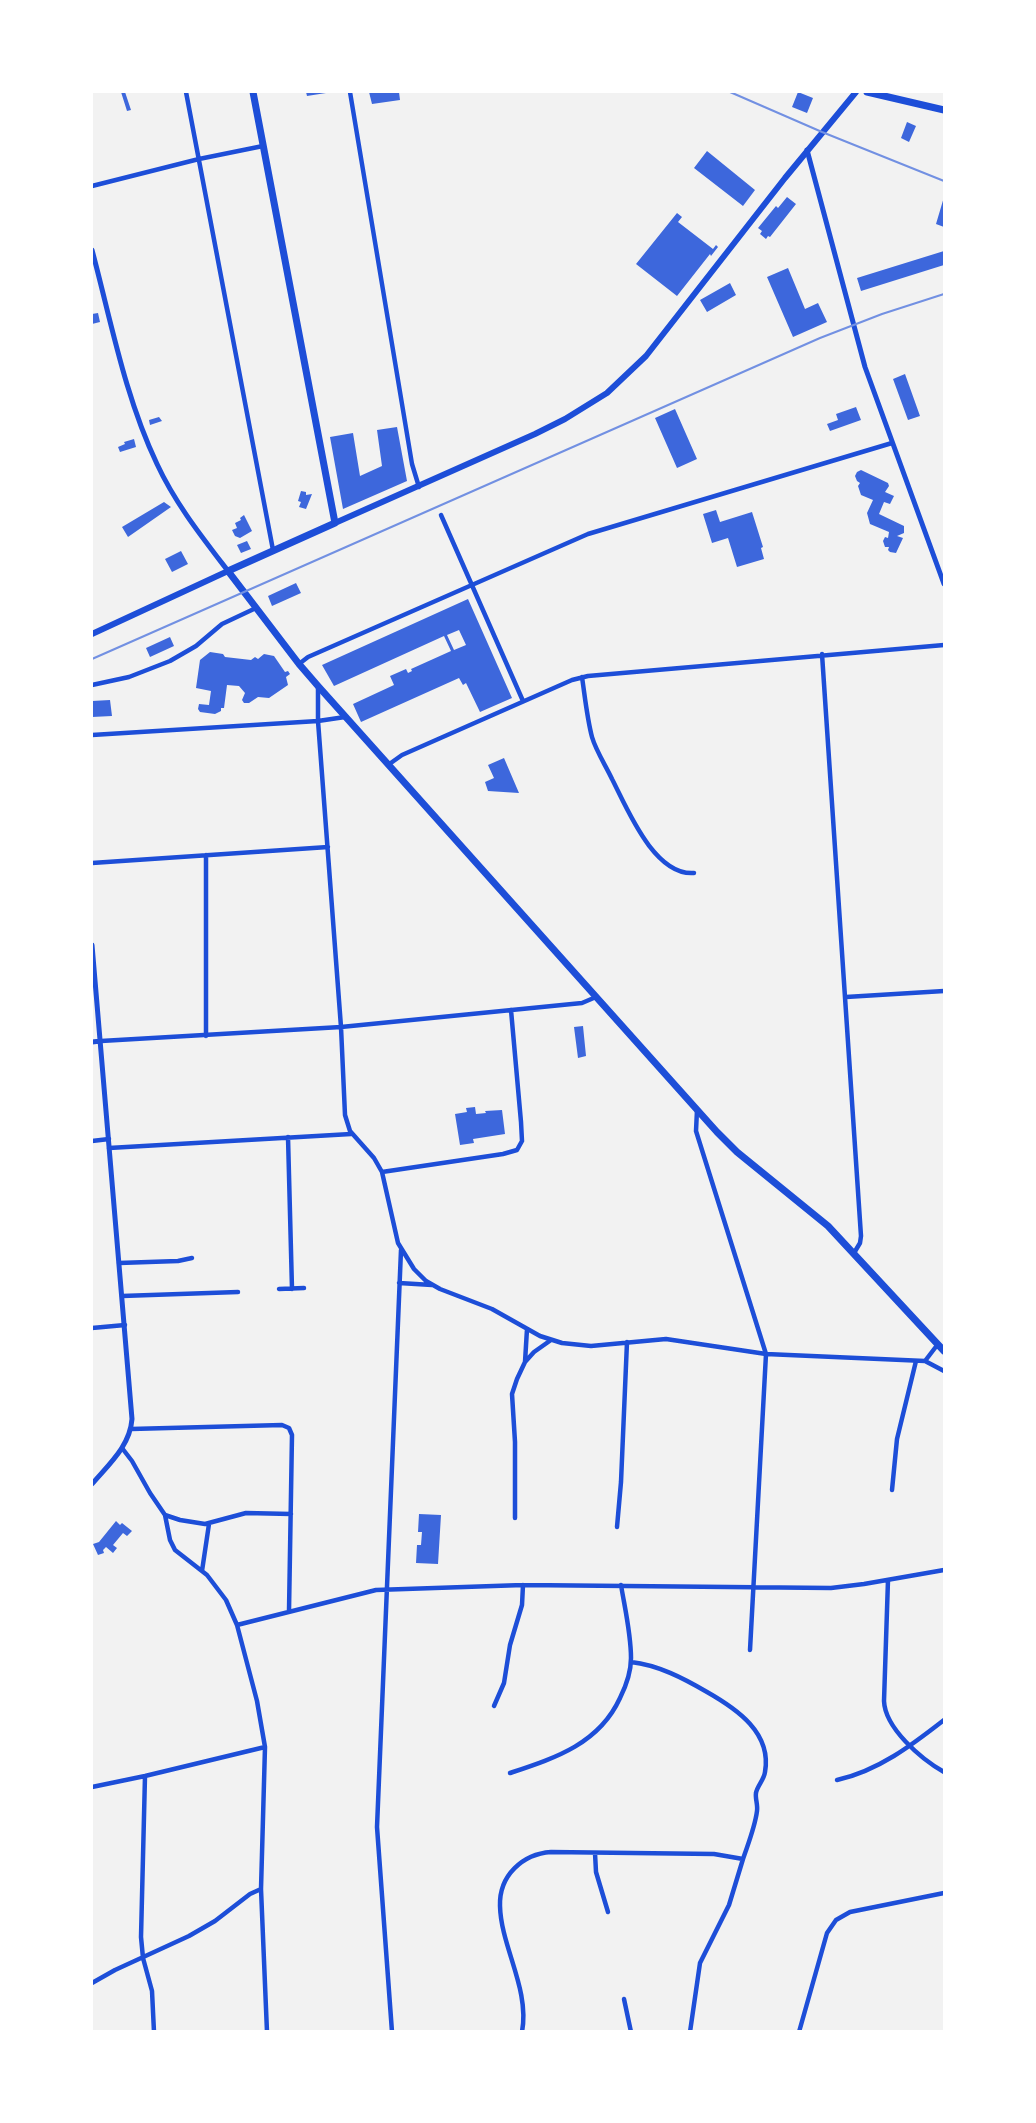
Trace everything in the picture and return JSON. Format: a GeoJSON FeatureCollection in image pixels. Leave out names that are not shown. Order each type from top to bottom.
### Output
{"type":"FeatureCollection","features":[{"type":"Feature","properties":{"kind":"main road"},"geometry":{"type":"LineString","coordinates":[[253,92],[335,523]]}},
{"type":"Feature","properties":{"kind":"main road"},"geometry":{"type":"LineString","coordinates":[[92,634],[273,550],[419,487],[565,419],[591,404],[614,387],[646,356],[807,150],[856,92]]}},
{"type":"Feature","properties":{"kind":"main road"},"geometry":{"type":"LineString","coordinates":[[867,92],[945,110]]}},
{"type":"Feature","properties":{"kind":"main road"},"geometry":{"type":"LineString","coordinates":[[228,571],[318,687],[697,1110],[736,1152],[819,1218],[854,1252],[945,1351]]}},
{"type":"Feature","properties":{"kind":"street"},"geometry":{"type":"LineString","coordinates":[[186,92],[273,550]]}},
{"type":"Feature","properties":{"kind":"street"},"geometry":{"type":"LineString","coordinates":[[350,92],[412,464],[419,487]]}},
{"type":"Feature","properties":{"kind":"street"},"geometry":{"type":"LineString","coordinates":[[92,186],[199,159],[263,146]]}},
{"type":"Feature","properties":{"kind":"street"},"geometry":{"type":"LineString","coordinates":[[807,150],[865,367],[945,584]]}},
{"type":"Feature","properties":{"kind":"street"},"geometry":{"type":"LineString","coordinates":[[92,250],[133,404],[148,446],[166,483],[228,571]]}},
{"type":"Feature","properties":{"kind":"street"},"geometry":{"type":"LineString","coordinates":[[299,664],[308,657],[588,534],[892,443]]}},
{"type":"Feature","properties":{"kind":"street"},"geometry":{"type":"LineString","coordinates":[[441,516],[523,702]]}},
{"type":"Feature","properties":{"kind":"street"},"geometry":{"type":"LineString","coordinates":[[92,685],[129,677],[170,661],[196,646],[222,624],[256,608]]}},
{"type":"Feature","properties":{"kind":"street"},"geometry":{"type":"LineString","coordinates":[[388,765],[402,755],[582,677],[822,654],[945,645]]}},
{"type":"Feature","properties":{"kind":"street"},"geometry":{"type":"LineString","coordinates":[[822,654],[861,1236],[860,1243],[854,1252]]}},
{"type":"Feature","properties":{"kind":"street"},"geometry":{"type":"LineString","coordinates":[[582,677],[593,741],[636,826],[647,843],[675,870],[694,873]]}},
{"type":"Feature","properties":{"kind":"street"},"geometry":{"type":"LineString","coordinates":[[318,687],[318,722],[346,1122],[351,1134],[374,1158],[382,1172],[396,1235],[401,1250],[414,1269],[432,1285],[492,1309],[527,1329],[551,1340],[582,1346],[674,1340],[766,1354],[925,1361],[945,1371]]}},
{"type":"Feature","properties":{"kind":"street"},"geometry":{"type":"LineString","coordinates":[[92,735],[318,722],[345,717]]}},
{"type":"Feature","properties":{"kind":"street"},"geometry":{"type":"LineString","coordinates":[[92,863],[328,846]]}},
{"type":"Feature","properties":{"kind":"street"},"geometry":{"type":"LineString","coordinates":[[206,855],[206,1036]]}},
{"type":"Feature","properties":{"kind":"street"},"geometry":{"type":"LineString","coordinates":[[92,945],[132,1408],[131,1429],[122,1448],[92,1484]]}},
{"type":"Feature","properties":{"kind":"street"},"geometry":{"type":"LineString","coordinates":[[846,997],[945,991]]}},
{"type":"Feature","properties":{"kind":"street"},"geometry":{"type":"LineString","coordinates":[[92,1042],[341,1027],[582,1003],[596,997]]}},
{"type":"Feature","properties":{"kind":"street"},"geometry":{"type":"LineString","coordinates":[[382,1172],[517,1150],[522,1141],[511,1010]]}},
{"type":"Feature","properties":{"kind":"street"},"geometry":{"type":"LineString","coordinates":[[697,1110],[696,1131],[766,1354],[750,1650]]}},
{"type":"Feature","properties":{"kind":"street"},"geometry":{"type":"LineString","coordinates":[[110,1148],[351,1134]]}},
{"type":"Feature","properties":{"kind":"street"},"geometry":{"type":"LineString","coordinates":[[288,1137],[292,1288]]}},
{"type":"Feature","properties":{"kind":"street"},"geometry":{"type":"LineString","coordinates":[[92,1141],[109,1139]]}},
{"type":"Feature","properties":{"kind":"street"},"geometry":{"type":"LineString","coordinates":[[392,2031],[377,1838],[401,1250]]}},
{"type":"Feature","properties":{"kind":"street"},"geometry":{"type":"LineString","coordinates":[[119,1263],[178,1261],[192,1258]]}},
{"type":"Feature","properties":{"kind":"street"},"geometry":{"type":"LineString","coordinates":[[399,1283],[432,1285]]}},
{"type":"Feature","properties":{"kind":"street"},"geometry":{"type":"LineString","coordinates":[[279,1289],[304,1288]]}},
{"type":"Feature","properties":{"kind":"street"},"geometry":{"type":"LineString","coordinates":[[122,1296],[238,1292]]}},
{"type":"Feature","properties":{"kind":"street"},"geometry":{"type":"LineString","coordinates":[[92,1328],[124,1324]]}},
{"type":"Feature","properties":{"kind":"street"},"geometry":{"type":"LineString","coordinates":[[525,1362],[527,1329]]}},
{"type":"Feature","properties":{"kind":"street"},"geometry":{"type":"LineString","coordinates":[[515,1518],[515,1442],[512,1394],[514,1384],[525,1362],[534,1352],[551,1340]]}},
{"type":"Feature","properties":{"kind":"street"},"geometry":{"type":"LineString","coordinates":[[617,1527],[622,1470],[627,1342]]}},
{"type":"Feature","properties":{"kind":"street"},"geometry":{"type":"LineString","coordinates":[[925,1361],[938,1344]]}},
{"type":"Feature","properties":{"kind":"street"},"geometry":{"type":"LineString","coordinates":[[892,1490],[897,1440],[916,1361]]}},
{"type":"Feature","properties":{"kind":"street"},"geometry":{"type":"LineString","coordinates":[[131,1429],[282,1425],[287,1427],[292,1435],[290,1611]]}},
{"type":"Feature","properties":{"kind":"street"},"geometry":{"type":"LineString","coordinates":[[122,1448],[165,1515],[170,1540],[175,1550],[202,1571],[220,1590],[237,1625],[260,1712],[265,1747],[261,1889],[267,2031]]}},
{"type":"Feature","properties":{"kind":"street"},"geometry":{"type":"LineString","coordinates":[[165,1515],[180,1520],[209,1524],[246,1514],[291,1514]]}},
{"type":"Feature","properties":{"kind":"street"},"geometry":{"type":"LineString","coordinates":[[202,1571],[209,1524]]}},
{"type":"Feature","properties":{"kind":"street"},"geometry":{"type":"LineString","coordinates":[[237,1625],[371,1591],[523,1585],[831,1588],[945,1570]]}},
{"type":"Feature","properties":{"kind":"street"},"geometry":{"type":"LineString","coordinates":[[888,1580],[885,1711],[891,1724],[911,1746],[931,1764],[945,1772]]}},
{"type":"Feature","properties":{"kind":"street"},"geometry":{"type":"LineString","coordinates":[[494,1706],[504,1686],[511,1638],[522,1605],[523,1585]]}},
{"type":"Feature","properties":{"kind":"street"},"geometry":{"type":"LineString","coordinates":[[510,1773],[566,1753],[589,1739],[609,1718],[621,1695],[631,1662],[621,1585]]}},
{"type":"Feature","properties":{"kind":"street"},"geometry":{"type":"LineString","coordinates":[[631,1662],[671,1673],[716,1697],[744,1718],[761,1740],[765,1753],[765,1774],[756,1792],[757,1811],[743,1860],[729,1905],[700,1963],[690,2031]]}},
{"type":"Feature","properties":{"kind":"street"},"geometry":{"type":"LineString","coordinates":[[837,1780],[874,1767],[911,1746],[945,1720]]}},
{"type":"Feature","properties":{"kind":"street"},"geometry":{"type":"LineString","coordinates":[[92,1787],[265,1747]]}},
{"type":"Feature","properties":{"kind":"street"},"geometry":{"type":"LineString","coordinates":[[146,1776],[141,1937],[142,1958],[152,1991],[154,2031]]}},
{"type":"Feature","properties":{"kind":"street"},"geometry":{"type":"LineString","coordinates":[[522,2031],[524,2013],[521,1995],[500,1910],[500,1899],[505,1882],[519,1864],[534,1855],[551,1852],[714,1854],[743,1860]]}},
{"type":"Feature","properties":{"kind":"street"},"geometry":{"type":"LineString","coordinates":[[595,1853],[596,1872],[608,1912]]}},
{"type":"Feature","properties":{"kind":"street"},"geometry":{"type":"LineString","coordinates":[[92,1983],[201,1929],[250,1894],[261,1889]]}},
{"type":"Feature","properties":{"kind":"street"},"geometry":{"type":"LineString","coordinates":[[799,2031],[825,1940],[836,1920],[854,1911],[945,1893]]}},
{"type":"Feature","properties":{"kind":"street"},"geometry":{"type":"LineString","coordinates":[[624,2000],[631,2031]]}},
{"type":"Feature","properties":{"kind":"building"},"geometry":{"type":"Polygon","coordinates":[[[121,92],[125,92],[131,110],[127,111],[121,92]]]}},
{"type":"Feature","properties":{"kind":"building"},"geometry":{"type":"Polygon","coordinates":[[[306,92],[326,92],[326,93],[307,96],[306,92]]]}},
{"type":"Feature","properties":{"kind":"building"},"geometry":{"type":"Polygon","coordinates":[[[369,92],[399,92],[400,100],[372,104],[369,92]]]}},
{"type":"Feature","properties":{"kind":"building"},"geometry":{"type":"Polygon","coordinates":[[[798,92],[813,98],[807,113],[792,107],[798,92]]]}},
{"type":"Feature","properties":{"kind":"building"},"geometry":{"type":"Polygon","coordinates":[[[907,122],[916,126],[909,142],[901,138],[907,122]]]}},
{"type":"Feature","properties":{"kind":"building"},"geometry":{"type":"Polygon","coordinates":[[[707,151],[755,190],[743,206],[694,168],[707,151]]]}},
{"type":"Feature","properties":{"kind":"building"},"geometry":{"type":"Polygon","coordinates":[[[787,197],[796,204],[766,239],[760,234],[762,231],[758,228],[776,206],[778,208],[787,197]]]}},
{"type":"Feature","properties":{"kind":"building"},"geometry":{"type":"Polygon","coordinates":[[[944,197],[944,227],[936,224],[944,197]]]}},
{"type":"Feature","properties":{"kind":"building"},"geometry":{"type":"Polygon","coordinates":[[[677,213],[682,217],[678,222],[713,249],[716,245],[718,247],[677,296],[636,264],[677,213]]]}},
{"type":"Feature","properties":{"kind":"building"},"geometry":{"type":"Polygon","coordinates":[[[944,251],[944,265],[861,291],[857,278],[944,251]]]}},
{"type":"Feature","properties":{"kind":"building"},"geometry":{"type":"Polygon","coordinates":[[[788,268],[805,309],[818,303],[827,322],[793,337],[767,277],[788,268]]]}},
{"type":"Feature","properties":{"kind":"building"},"geometry":{"type":"Polygon","coordinates":[[[730,283],[736,295],[707,312],[700,300],[730,283]]]}},
{"type":"Feature","properties":{"kind":"building"},"geometry":{"type":"Polygon","coordinates":[[[98,313],[100,322],[92,324],[92,314],[98,313]]]}},
{"type":"Feature","properties":{"kind":"building"},"geometry":{"type":"Polygon","coordinates":[[[905,374],[920,416],[908,420],[893,379],[905,374]]]}},
{"type":"Feature","properties":{"kind":"building"},"geometry":{"type":"Polygon","coordinates":[[[856,407],[861,420],[830,431],[827,424],[838,420],[836,414],[856,407]]]}},
{"type":"Feature","properties":{"kind":"building"},"geometry":{"type":"Polygon","coordinates":[[[675,409],[697,459],[677,468],[655,418],[675,409]]]}},
{"type":"Feature","properties":{"kind":"building"},"geometry":{"type":"Polygon","coordinates":[[[159,417],[162,421],[150,425],[149,420],[159,417]]]}},
{"type":"Feature","properties":{"kind":"building"},"geometry":{"type":"Polygon","coordinates":[[[397,427],[407,481],[343,509],[330,437],[353,433],[360,476],[382,466],[377,430],[397,427]]]}},
{"type":"Feature","properties":{"kind":"building"},"geometry":{"type":"Polygon","coordinates":[[[134,439],[136,447],[120,452],[118,447],[134,439]]]}},
{"type":"Feature","properties":{"kind":"building"},"geometry":{"type":"Polygon","coordinates":[[[861,470],[888,483],[889,486],[885,492],[894,496],[890,504],[884,502],[879,514],[904,526],[904,533],[897,536],[903,538],[896,553],[890,552],[889,547],[885,547],[883,541],[885,537],[888,538],[889,532],[870,524],[867,513],[873,500],[861,495],[858,486],[860,483],[855,476],[861,470]]]}},
{"type":"Feature","properties":{"kind":"building"},"geometry":{"type":"Polygon","coordinates":[[[301,491],[306,492],[306,495],[312,494],[306,509],[299,507],[301,491]]]}},
{"type":"Feature","properties":{"kind":"building"},"geometry":{"type":"Polygon","coordinates":[[[164,502],[171,507],[128,537],[122,527],[164,502]]]}},
{"type":"Feature","properties":{"kind":"building"},"geometry":{"type":"Polygon","coordinates":[[[716,510],[720,522],[752,512],[763,547],[761,548],[764,559],[737,567],[728,538],[712,543],[703,514],[716,510]]]}},
{"type":"Feature","properties":{"kind":"building"},"geometry":{"type":"Polygon","coordinates":[[[244,515],[252,531],[240,538],[235,536],[232,530],[237,528],[235,523],[244,515]]]}},
{"type":"Feature","properties":{"kind":"building"},"geometry":{"type":"Polygon","coordinates":[[[247,541],[251,549],[241,553],[237,545],[247,541]]]}},
{"type":"Feature","properties":{"kind":"building"},"geometry":{"type":"Polygon","coordinates":[[[181,551],[188,564],[172,572],[165,559],[181,551]]]}},
{"type":"Feature","properties":{"kind":"building"},"geometry":{"type":"Polygon","coordinates":[[[296,583],[301,593],[272,606],[268,596],[296,583]]]}},
{"type":"Feature","properties":{"kind":"building"},"geometry":{"type":"Polygon","coordinates":[[[468,599],[512,698],[480,712],[466,683],[463,685],[459,678],[361,722],[353,704],[394,685],[390,676],[406,669],[408,673],[412,671],[411,669],[451,651],[444,636],[334,686],[322,665],[468,599]],[[459,630],[447,635],[454,650],[466,645],[459,630]]]}},
{"type":"Feature","properties":{"kind":"building"},"geometry":{"type":"Polygon","coordinates":[[[170,637],[174,646],[150,657],[146,648],[170,637]]]}},
{"type":"Feature","properties":{"kind":"building"},"geometry":{"type":"Polygon","coordinates":[[[210,652],[223,654],[225,657],[251,660],[255,657],[258,659],[264,654],[274,656],[285,672],[288,671],[290,674],[286,677],[288,685],[269,698],[258,697],[249,703],[244,703],[242,700],[245,693],[239,686],[227,685],[224,708],[221,708],[221,711],[215,714],[200,712],[199,704],[209,705],[211,691],[196,688],[200,660],[210,652]]]}},
{"type":"Feature","properties":{"kind":"building"},"geometry":{"type":"Polygon","coordinates":[[[110,700],[112,716],[92,717],[92,701],[110,700]]]}},
{"type":"Feature","properties":{"kind":"building"},"geometry":{"type":"Polygon","coordinates":[[[504,758],[519,793],[488,791],[485,782],[494,778],[488,765],[504,758]]]}},
{"type":"Feature","properties":{"kind":"building"},"geometry":{"type":"Polygon","coordinates":[[[583,1026],[586,1056],[578,1058],[574,1027],[583,1026]]]}},
{"type":"Feature","properties":{"kind":"building"},"geometry":{"type":"Polygon","coordinates":[[[475,1107],[476,1114],[502,1110],[505,1134],[473,1139],[474,1143],[460,1145],[455,1114],[467,1112],[466,1108],[475,1107]]]}},
{"type":"Feature","properties":{"kind":"building"},"geometry":{"type":"Polygon","coordinates":[[[419,1514],[441,1515],[438,1564],[416,1563],[417,1545],[421,1545],[422,1532],[418,1532],[419,1514]]]}},
{"type":"Feature","properties":{"kind":"building"},"geometry":{"type":"Polygon","coordinates":[[[116,1521],[132,1531],[127,1536],[123,1533],[113,1545],[117,1548],[113,1553],[106,1547],[103,1550],[104,1553],[98,1555],[93,1544],[99,1542],[116,1521]]]}},
{"type":"Feature","properties":{"kind":"railway"},"geometry":{"type":"LineString","coordinates":[[730,92],[944,181]]}},
{"type":"Feature","properties":{"kind":"railway"},"geometry":{"type":"LineString","coordinates":[[92,659],[820,338],[882,314],[944,294]]}}]}
